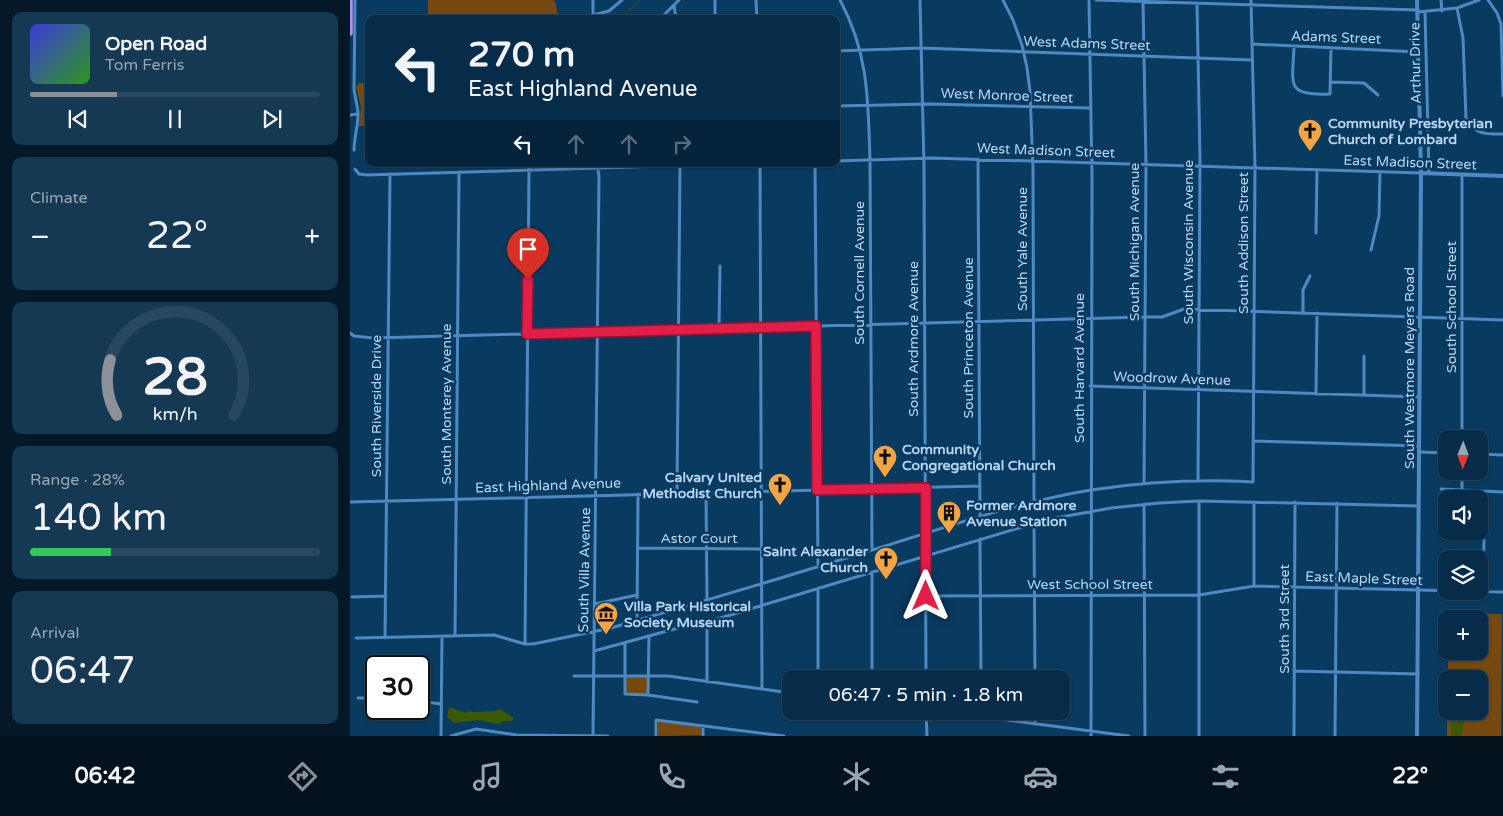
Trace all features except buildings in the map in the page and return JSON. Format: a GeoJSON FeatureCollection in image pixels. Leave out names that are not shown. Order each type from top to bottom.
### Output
{"type":"FeatureCollection","features":[{"type":"Feature","properties":{"kind":"highway"},"geometry":{"type":"LineString","coordinates":[[350,0],[350,33]]}},
{"type":"Feature","properties":{"kind":"street"},"geometry":{"type":"LineString","coordinates":[[354,150],[354,134],[359,121],[354,90],[355,0]]}},
{"type":"Feature","properties":{"kind":"street"},"geometry":{"type":"LineString","coordinates":[[592,0],[593,15]]}},
{"type":"Feature","properties":{"kind":"street"},"geometry":{"type":"LineString","coordinates":[[599,15],[610,11],[622,0]]}},
{"type":"Feature","properties":{"kind":"street"},"geometry":{"type":"LineString","coordinates":[[664,15],[679,0]]}},
{"type":"Feature","properties":{"kind":"street"},"geometry":{"type":"LineString","coordinates":[[715,0],[716,15]]}},
{"type":"Feature","properties":{"kind":"street"},"geometry":{"type":"LineString","coordinates":[[756,0],[757,15]]}},
{"type":"Feature","properties":{"kind":"street","name":"South Cornell Avenue"},"geometry":{"type":"LineString","coordinates":[[840,0],[854,28],[861,50],[867,81],[870,160],[872,550]]}},
{"type":"Feature","properties":{"kind":"street","name":"South Ardmore Avenue"},"geometry":{"type":"LineString","coordinates":[[920,0],[924,158],[926,670]]}},
{"type":"Feature","properties":{"kind":"street","name":"South Yale Avenue"},"geometry":{"type":"LineString","coordinates":[[1002,0],[1015,25],[1024,52],[1031,107],[1034,502]]}},
{"type":"Feature","properties":{"kind":"street","name":"South Harvard Avenue"},"geometry":{"type":"LineString","coordinates":[[1088,0],[1092,163],[1090,386],[1091,736]]}},
{"type":"Feature","properties":{"kind":"street"},"geometry":{"type":"LineString","coordinates":[[1096,0],[1425,12],[1457,8],[1480,0]]}},
{"type":"Feature","properties":{"kind":"street","name":"South Addison Street"},"geometry":{"type":"LineString","coordinates":[[1198,480],[1253,482],[1255,168],[1251,0]]}},
{"type":"Feature","properties":{"kind":"street","name":"South Westmore Meyers Road"},"geometry":{"type":"LineString","coordinates":[[1417,0],[1421,173],[1417,736]]}},
{"type":"Feature","properties":{"kind":"street"},"geometry":{"type":"LineString","coordinates":[[1441,0],[1442,11]]}},
{"type":"Feature","properties":{"kind":"street"},"geometry":{"type":"LineString","coordinates":[[1488,0],[1497,13],[1501,24],[1503,96]]}},
{"type":"Feature","properties":{"kind":"street","name":"South Michigan Avenue"},"geometry":{"type":"LineString","coordinates":[[1143,1],[1146,165],[1144,483]]}},
{"type":"Feature","properties":{"kind":"street","name":"South Wisconsin Avenue"},"geometry":{"type":"LineString","coordinates":[[1197,4],[1200,166],[1198,480]]}},
{"type":"Feature","properties":{"kind":"street"},"geometry":{"type":"LineString","coordinates":[[674,5],[675,15]]}},
{"type":"Feature","properties":{"kind":"street"},"geometry":{"type":"LineString","coordinates":[[1457,8],[1463,38],[1465,112],[1468,123],[1473,132],[1503,134]]}},
{"type":"Feature","properties":{"kind":"street","name":"Arthur Drive"},"geometry":{"type":"LineString","coordinates":[[1425,12],[1429,174]]}},
{"type":"Feature","properties":{"kind":"street","name":"Adams Street"},"geometry":{"type":"LineString","coordinates":[[1252,44],[1418,52]]}},
{"type":"Feature","properties":{"kind":"street"},"geometry":{"type":"LineString","coordinates":[[1294,46],[1293,79],[1296,89],[1307,94],[1330,94],[1332,48]]}},
{"type":"Feature","properties":{"kind":"street","name":"West Adams Street"},"geometry":{"type":"LineString","coordinates":[[840,51],[921,48],[1252,60]]}},
{"type":"Feature","properties":{"kind":"street"},"geometry":{"type":"LineString","coordinates":[[1330,82],[1364,83],[1378,95]]}},
{"type":"Feature","properties":{"kind":"street","name":"West Monroe Street"},"geometry":{"type":"LineString","coordinates":[[840,106],[923,104],[1091,108]]}},
{"type":"Feature","properties":{"kind":"street"},"geometry":{"type":"LineString","coordinates":[[350,115],[357,114],[358,111]]}},
{"type":"Feature","properties":{"kind":"street"},"geometry":{"type":"LineString","coordinates":[[840,161],[924,158]]}},
{"type":"Feature","properties":{"kind":"street","name":"West Madison Street"},"geometry":{"type":"LineString","coordinates":[[924,158],[1317,170]]}},
{"type":"Feature","properties":{"kind":"street","name":"South Princeton Avenue"},"geometry":{"type":"LineString","coordinates":[[978,159],[980,517]]}},
{"type":"Feature","properties":{"kind":"street"},"geometry":{"type":"LineString","coordinates":[[355,169],[357,173],[361,174],[390,174],[574,167]]}},
{"type":"Feature","properties":{"kind":"street","name":"South Villa Avenue"},"geometry":{"type":"LineString","coordinates":[[594,736],[597,167]]}},
{"type":"Feature","properties":{"kind":"street"},"geometry":{"type":"LineString","coordinates":[[677,493],[680,167]]}},
{"type":"Feature","properties":{"kind":"street"},"geometry":{"type":"LineString","coordinates":[[760,167],[762,689]]}},
{"type":"Feature","properties":{"kind":"street"},"geometry":{"type":"LineString","coordinates":[[815,167],[818,567]]}},
{"type":"Feature","properties":{"kind":"street"},"geometry":{"type":"LineString","coordinates":[[525,644],[529,169]]}},
{"type":"Feature","properties":{"kind":"street"},"geometry":{"type":"LineString","coordinates":[[1316,233],[1317,170]]}},
{"type":"Feature","properties":{"kind":"street","name":"East Madison Street"},"geometry":{"type":"LineString","coordinates":[[1317,170],[1503,176]]}},
{"type":"Feature","properties":{"kind":"street","name":"South Monterey Avenue"},"geometry":{"type":"LineString","coordinates":[[455,636],[460,172]]}},
{"type":"Feature","properties":{"kind":"street"},"geometry":{"type":"LineString","coordinates":[[1371,250],[1379,216],[1380,172]]}},
{"type":"Feature","properties":{"kind":"street","name":"South Riverside Drive"},"geometry":{"type":"LineString","coordinates":[[385,638],[390,174]]}},
{"type":"Feature","properties":{"kind":"street","name":"South School Street"},"geometry":{"type":"LineString","coordinates":[[1462,175],[1462,430]]}},
{"type":"Feature","properties":{"kind":"street"},"geometry":{"type":"LineString","coordinates":[[719,328],[720,266]]}},
{"type":"Feature","properties":{"kind":"street"},"geometry":{"type":"LineString","coordinates":[[1303,313],[1303,290],[1310,276]]}},
{"type":"Feature","properties":{"kind":"street"},"geometry":{"type":"LineString","coordinates":[[351,336],[527,334],[1091,319],[1166,316],[1180,310],[1503,320]]}},
{"type":"Feature","properties":{"kind":"street"},"geometry":{"type":"LineString","coordinates":[[1316,394],[1317,313]]}},
{"type":"Feature","properties":{"kind":"street"},"geometry":{"type":"LineString","coordinates":[[1364,356],[1364,395]]}},
{"type":"Feature","properties":{"kind":"street","name":"Woodrow Avenue"},"geometry":{"type":"LineString","coordinates":[[1090,386],[1420,397]]}},
{"type":"Feature","properties":{"kind":"street"},"geometry":{"type":"LineString","coordinates":[[1253,441],[1419,446]]}},
{"type":"Feature","properties":{"kind":"street"},"geometry":{"type":"LineString","coordinates":[[1419,452],[1438,453]]}},
{"type":"Feature","properties":{"kind":"street"},"geometry":{"type":"LineString","coordinates":[[1488,454],[1503,455]]}},
{"type":"Feature","properties":{"kind":"street"},"geometry":{"type":"LineString","coordinates":[[356,638],[494,635],[525,644],[594,633],[1034,502],[1090,490],[1144,483],[1198,480]]}},
{"type":"Feature","properties":{"kind":"street"},"geometry":{"type":"LineString","coordinates":[[1442,489],[1462,490],[1462,480]]}},
{"type":"Feature","properties":{"kind":"street","name":"East Highland Avenue"},"geometry":{"type":"LineString","coordinates":[[350,502],[980,486]]}},
{"type":"Feature","properties":{"kind":"street"},"geometry":{"type":"LineString","coordinates":[[1488,491],[1503,492]]}},
{"type":"Feature","properties":{"kind":"street"},"geometry":{"type":"LineString","coordinates":[[706,493],[707,600]]}},
{"type":"Feature","properties":{"kind":"street"},"geometry":{"type":"LineString","coordinates":[[637,621],[638,494]]}},
{"type":"Feature","properties":{"kind":"street"},"geometry":{"type":"LineString","coordinates":[[594,652],[678,628],[707,622],[980,539],[1090,511],[1144,504],[1199,501],[1419,506]]}},
{"type":"Feature","properties":{"kind":"street"},"geometry":{"type":"LineString","coordinates":[[1199,501],[1199,736]]}},
{"type":"Feature","properties":{"kind":"street"},"geometry":{"type":"LineString","coordinates":[[1254,502],[1254,586]]}},
{"type":"Feature","properties":{"kind":"street","name":"South 3rd Street"},"geometry":{"type":"LineString","coordinates":[[1294,736],[1296,502]]}},
{"type":"Feature","properties":{"kind":"street"},"geometry":{"type":"LineString","coordinates":[[1144,504],[1145,736]]}},
{"type":"Feature","properties":{"kind":"street"},"geometry":{"type":"LineString","coordinates":[[1336,736],[1337,504]]}},
{"type":"Feature","properties":{"kind":"street"},"geometry":{"type":"LineString","coordinates":[[1034,524],[1035,670]]}},
{"type":"Feature","properties":{"kind":"street"},"geometry":{"type":"LineString","coordinates":[[980,539],[980,670]]}},
{"type":"Feature","properties":{"kind":"street"},"geometry":{"type":"LineString","coordinates":[[1484,540],[1484,550]]}},
{"type":"Feature","properties":{"kind":"street","name":"Astor Court"},"geometry":{"type":"LineString","coordinates":[[638,548],[761,549]]}},
{"type":"Feature","properties":{"kind":"street"},"geometry":{"type":"LineString","coordinates":[[872,572],[872,670]]}},
{"type":"Feature","properties":{"kind":"street","name":"West School Street"},"geometry":{"type":"LineString","coordinates":[[926,596],[1199,595],[1254,586]]}},
{"type":"Feature","properties":{"kind":"street","name":"East Maple Street"},"geometry":{"type":"LineString","coordinates":[[1254,586],[1438,591]]}},
{"type":"Feature","properties":{"kind":"street"},"geometry":{"type":"LineString","coordinates":[[818,588],[818,670]]}},
{"type":"Feature","properties":{"kind":"street","name":"East Maple Street"},"geometry":{"type":"LineString","coordinates":[[1488,592],[1503,592]]}},
{"type":"Feature","properties":{"kind":"street"},"geometry":{"type":"LineString","coordinates":[[352,597],[386,596]]}},
{"type":"Feature","properties":{"kind":"street"},"geometry":{"type":"LineString","coordinates":[[595,604],[637,596]]}},
{"type":"Feature","properties":{"kind":"street"},"geometry":{"type":"LineString","coordinates":[[707,622],[707,682]]}},
{"type":"Feature","properties":{"kind":"street"},"geometry":{"type":"LineString","coordinates":[[441,736],[442,636]]}},
{"type":"Feature","properties":{"kind":"street"},"geometry":{"type":"LineString","coordinates":[[648,695],[649,636]]}},
{"type":"Feature","properties":{"kind":"street"},"geometry":{"type":"LineString","coordinates":[[625,643],[625,694],[648,695],[697,702]]}},
{"type":"Feature","properties":{"kind":"street"},"geometry":{"type":"LineString","coordinates":[[1295,671],[1418,674]]}},
{"type":"Feature","properties":{"kind":"street"},"geometry":{"type":"LineString","coordinates":[[574,676],[668,676],[782,692]]}},
{"type":"Feature","properties":{"kind":"street"},"geometry":{"type":"LineString","coordinates":[[358,698],[365,698]]}},
{"type":"Feature","properties":{"kind":"street"},"geometry":{"type":"LineString","coordinates":[[430,702],[441,704]]}},
{"type":"Feature","properties":{"kind":"street"},"geometry":{"type":"LineString","coordinates":[[656,736],[656,720],[784,736]]}},
{"type":"Feature","properties":{"kind":"street"},"geometry":{"type":"LineString","coordinates":[[926,720],[927,736]]}},
{"type":"Feature","properties":{"kind":"street"},"geometry":{"type":"LineString","coordinates":[[1004,720],[1129,736]]}},
{"type":"Feature","properties":{"kind":"street"},"geometry":{"type":"LineString","coordinates":[[702,726],[703,736]]}},
{"type":"Feature","properties":{"kind":"street"},"geometry":{"type":"LineString","coordinates":[[451,736],[476,729],[517,736],[608,736]]}},
{"type":"Feature","properties":{"kind":"street"},"geometry":{"type":"LineString","coordinates":[[747,731],[747,736]]}},
{"type":"Feature","properties":{"kind":"shaded area"},"geometry":{"type":"Polygon","coordinates":[[[428,0],[551,0],[555,1],[558,15],[428,15],[428,0]]]}},
{"type":"Feature","properties":{"kind":"shaded area"},"geometry":{"type":"Polygon","coordinates":[[[359,83],[365,83],[365,126],[359,126],[361,107],[356,87],[359,83]]]}},
{"type":"Feature","properties":{"kind":"shaded area"},"geometry":{"type":"Polygon","coordinates":[[[1488,614],[1502,614],[1501,736],[1447,736],[1447,720],[1488,720],[1488,670],[1448,670],[1448,660],[1488,660],[1488,614]]]}},
{"type":"Feature","properties":{"kind":"shaded area"},"geometry":{"type":"Polygon","coordinates":[[[626,676],[648,676],[648,694],[626,693],[626,676]]]}},
{"type":"Feature","properties":{"kind":"shaded area"},"geometry":{"type":"Polygon","coordinates":[[[449,707],[466,713],[469,710],[472,712],[500,709],[514,718],[512,721],[504,721],[499,724],[478,720],[454,723],[447,717],[449,707]]]}},
{"type":"Feature","properties":{"kind":"shaded area"},"geometry":{"type":"Polygon","coordinates":[[[1452,720],[1466,720],[1463,725],[1462,736],[1451,736],[1452,720]]]}},
{"type":"Feature","properties":{"kind":"shaded area"},"geometry":{"type":"Polygon","coordinates":[[[658,721],[702,727],[701,735],[658,736],[658,721]]]}},
{"type":"Feature","properties":{"kind":"waterway"},"geometry":{"type":"LineString","coordinates":[[624,15],[640,0]]}},
{"type":"Feature","properties":{"kind":"place","name":"Community Presbyterian Church of Lombard"},"geometry":{"type":"Point","coordinates":[1310,152]}},
{"type":"Feature","properties":{"kind":"place","name":"Community Congregational Church"},"geometry":{"type":"Point","coordinates":[885,478]}},
{"type":"Feature","properties":{"kind":"place","name":"Calvary United Methodist Church"},"geometry":{"type":"Point","coordinates":[780,506]}},
{"type":"Feature","properties":{"kind":"place","name":"Former Ardmore Avenue Station"},"geometry":{"type":"Point","coordinates":[949,534]}},
{"type":"Feature","properties":{"kind":"place","name":"Saint Alexander Church"},"geometry":{"type":"Point","coordinates":[886,580]}},
{"type":"Feature","properties":{"kind":"place","name":"Villa Park Historical Society Museum"},"geometry":{"type":"Point","coordinates":[606,635]}},
{"type":"Feature","properties":{"kind":"route"},"geometry":{"type":"LineString","coordinates":[[528,279],[527,334],[816,326],[817,490],[926,488],[926,596]]}}]}
